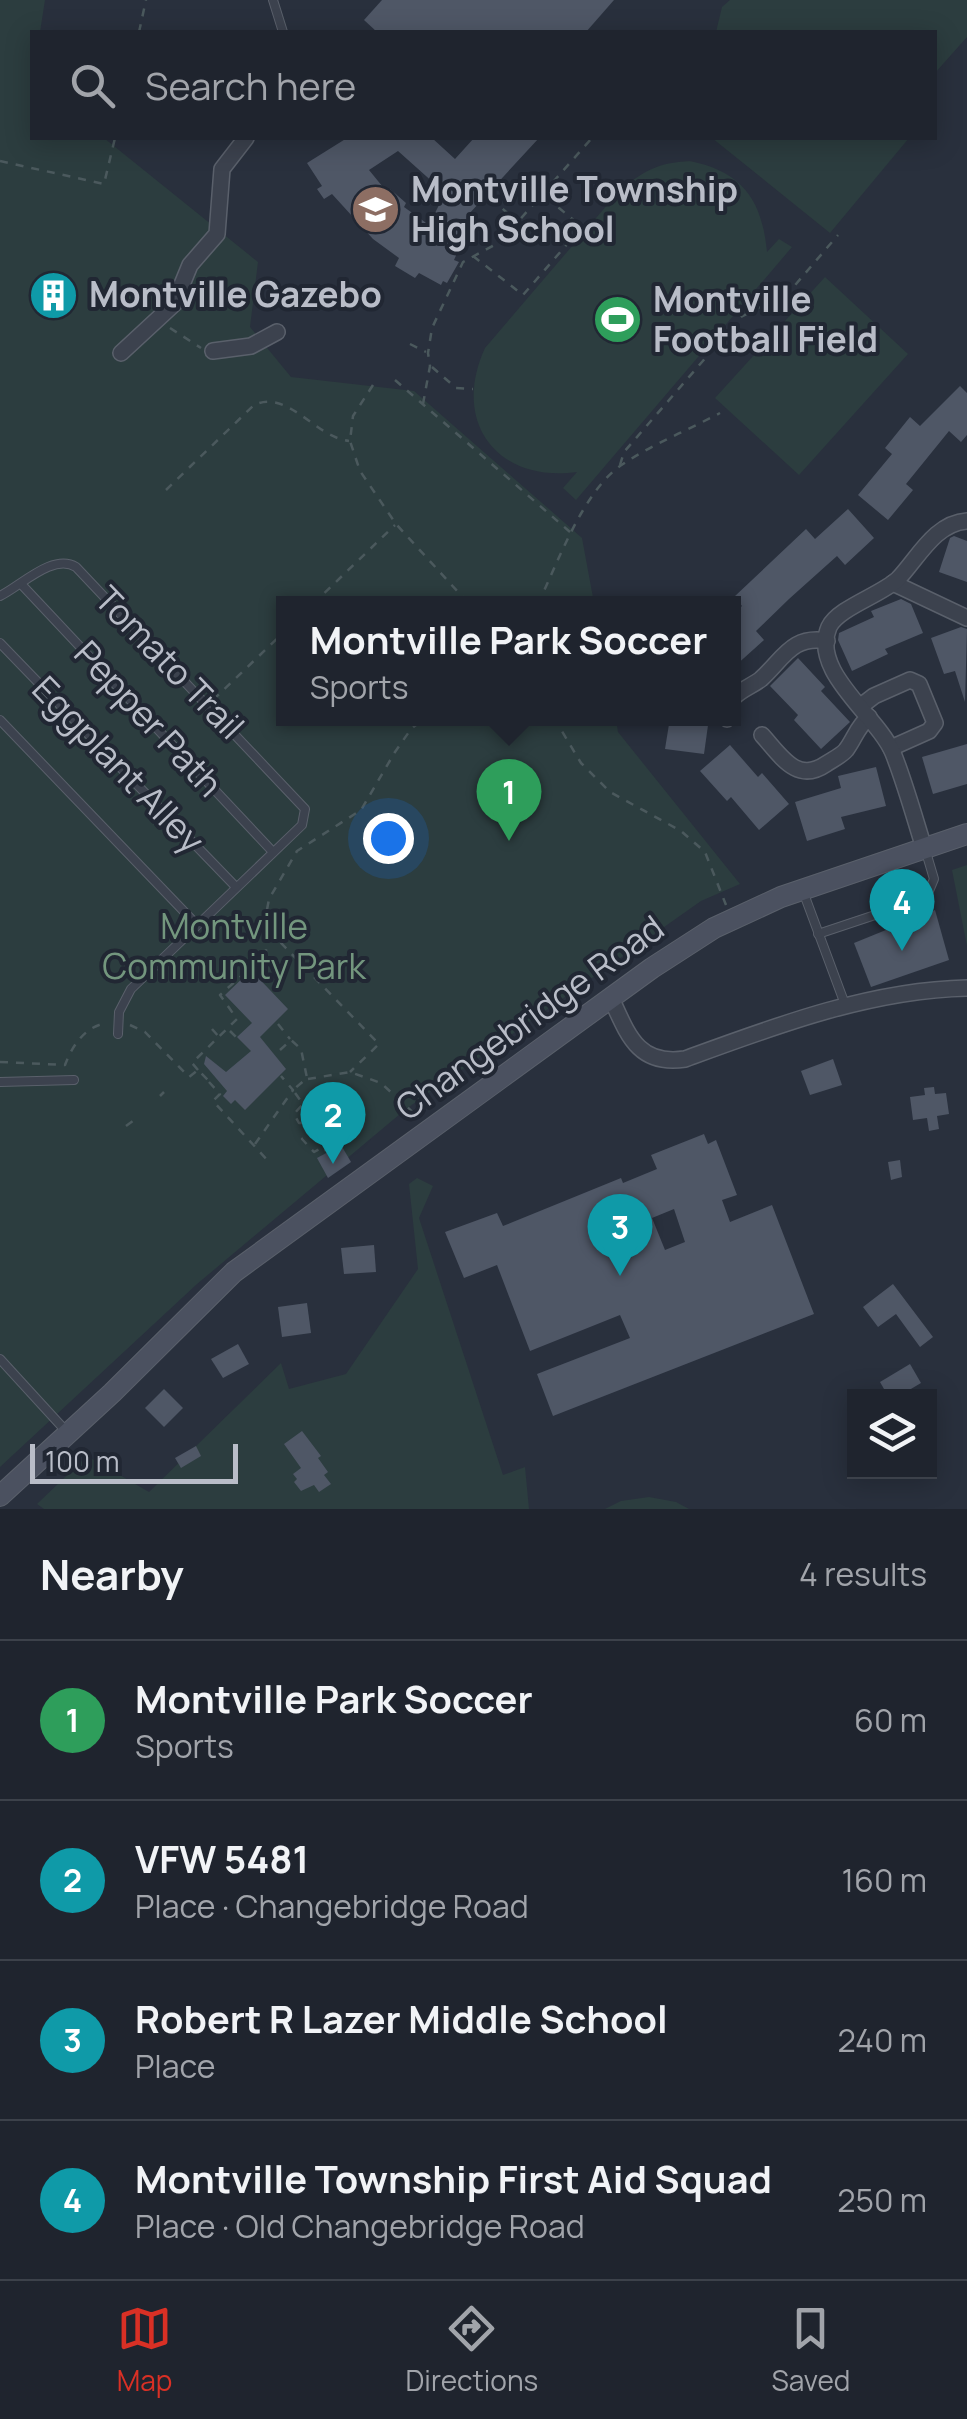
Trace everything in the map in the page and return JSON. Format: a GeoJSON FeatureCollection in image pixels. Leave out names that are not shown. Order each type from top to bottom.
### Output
{"type":"FeatureCollection","features":[{"type":"Feature","properties":{"kind":"main road","name":"Changebridge Road"},"geometry":{"type":"LineString","coordinates":[[0,1496],[234,1272],[611,998],[714,928],[802,890],[967,834]]}},
{"type":"Feature","properties":{"kind":"street"},"geometry":{"type":"LineString","coordinates":[[121,353],[164,320],[181,293],[190,265],[217,234],[222,169],[244,140]]}},
{"type":"Feature","properties":{"kind":"street"},"geometry":{"type":"LineString","coordinates":[[213,351],[251,346],[277,332]]}},
{"type":"Feature","properties":{"kind":"street"},"geometry":{"type":"LineString","coordinates":[[924,848],[891,748],[834,672],[827,641],[835,619],[893,583],[941,532],[957,522],[967,522]]}},
{"type":"Feature","properties":{"kind":"street"},"geometry":{"type":"LineString","coordinates":[[893,583],[967,618]]}},
{"type":"Feature","properties":{"kind":"street"},"geometry":{"type":"LineString","coordinates":[[741,693],[798,642],[809,638],[827,641]]}},
{"type":"Feature","properties":{"kind":"street"},"geometry":{"type":"LineString","coordinates":[[762,735],[794,769],[804,772],[820,768],[846,750],[874,696],[910,680],[919,684],[935,723],[929,731],[891,748]]}},
{"type":"Feature","properties":{"kind":"street"},"geometry":{"type":"LineString","coordinates":[[611,998],[635,1042],[648,1056],[666,1062],[814,1014],[944,988],[967,988]]}},
{"type":"Feature","properties":{"kind":"lane"},"geometry":{"type":"LineString","coordinates":[[273,0],[282,30]]}},
{"type":"Feature","properties":{"kind":"lane","name":"Tomato Trail"},"geometry":{"type":"LineString","coordinates":[[22,585],[54,564],[64,561],[76,566],[304,804],[306,816],[302,825],[274,852]]}},
{"type":"Feature","properties":{"kind":"lane"},"geometry":{"type":"LineString","coordinates":[[0,596],[22,585]]}},
{"type":"Feature","properties":{"kind":"lane","name":"Pepper Path"},"geometry":{"type":"LineString","coordinates":[[22,585],[274,852]]}},
{"type":"Feature","properties":{"kind":"lane","name":"Eggplant Alley"},"geometry":{"type":"LineString","coordinates":[[0,643],[236,887]]}},
{"type":"Feature","properties":{"kind":"lane"},"geometry":{"type":"LineString","coordinates":[[0,720],[197,924]]}},
{"type":"Feature","properties":{"kind":"lane"},"geometry":{"type":"LineString","coordinates":[[818,934],[926,898],[934,879],[924,848]]}},
{"type":"Feature","properties":{"kind":"lane"},"geometry":{"type":"LineString","coordinates":[[118,1034],[122,1004],[131,989],[274,852]]}},
{"type":"Feature","properties":{"kind":"lane"},"geometry":{"type":"LineString","coordinates":[[802,890],[846,1007]]}},
{"type":"Feature","properties":{"kind":"lane"},"geometry":{"type":"LineString","coordinates":[[0,1082],[74,1080]]}},
{"type":"Feature","properties":{"kind":"lane"},"geometry":{"type":"LineString","coordinates":[[0,1359],[68,1434]]}},
{"type":"Feature","properties":{"kind":"path"},"geometry":{"type":"LineString","coordinates":[[139,30],[146,0]]}},
{"type":"Feature","properties":{"kind":"path"},"geometry":{"type":"LineString","coordinates":[[0,161],[104,184],[115,140]]}},
{"type":"Feature","properties":{"kind":"path"},"geometry":{"type":"LineString","coordinates":[[422,404],[432,328],[464,262],[500,242],[590,140]]}},
{"type":"Feature","properties":{"kind":"path"},"geometry":{"type":"LineString","coordinates":[[472,255],[523,295],[582,228],[542,194]]}},
{"type":"Feature","properties":{"kind":"path"},"geometry":{"type":"LineString","coordinates":[[491,198],[517,222]]}},
{"type":"Feature","properties":{"kind":"path"},"geometry":{"type":"LineString","coordinates":[[620,465],[624,452],[741,317],[790,291],[838,236]]}},
{"type":"Feature","properties":{"kind":"path"},"geometry":{"type":"LineString","coordinates":[[164,320],[186,341],[213,351]]}},
{"type":"Feature","properties":{"kind":"path"},"geometry":{"type":"LineString","coordinates":[[410,344],[428,352]]}},
{"type":"Feature","properties":{"kind":"path"},"geometry":{"type":"LineString","coordinates":[[430,366],[456,388],[473,389]]}},
{"type":"Feature","properties":{"kind":"path"},"geometry":{"type":"LineString","coordinates":[[395,380],[572,532]]}},
{"type":"Feature","properties":{"kind":"path"},"geometry":{"type":"LineString","coordinates":[[374,385],[353,416],[350,441],[360,470],[396,524],[462,596]]}},
{"type":"Feature","properties":{"kind":"path"},"geometry":{"type":"LineString","coordinates":[[166,490],[254,405],[265,400],[280,402],[340,440],[350,441]]}},
{"type":"Feature","properties":{"kind":"path"},"geometry":{"type":"LineString","coordinates":[[542,596],[572,532],[601,484],[620,465],[720,413]]}},
{"type":"Feature","properties":{"kind":"path"},"geometry":{"type":"LineString","coordinates":[[321,596],[396,524]]}},
{"type":"Feature","properties":{"kind":"path"},"geometry":{"type":"LineString","coordinates":[[208,704],[276,640]]}},
{"type":"Feature","properties":{"kind":"path"},"geometry":{"type":"LineString","coordinates":[[270,1163],[213,1101],[220,1094],[192,1064],[237,1018],[220,996],[266,954],[270,899],[298,851],[361,810],[415,726]]}},
{"type":"Feature","properties":{"kind":"path"},"geometry":{"type":"LineString","coordinates":[[559,726],[581,763],[610,792],[681,831],[705,852],[727,907]]}},
{"type":"Feature","properties":{"kind":"path"},"geometry":{"type":"LineString","coordinates":[[266,937],[279,941],[379,1044],[350,1072]]}},
{"type":"Feature","properties":{"kind":"path"},"geometry":{"type":"LineString","coordinates":[[0,1062],[65,1065],[70,1050],[83,1035],[99,1024],[118,1022],[145,1032],[189,1076],[198,1070]]}},
{"type":"Feature","properties":{"kind":"path"},"geometry":{"type":"LineString","coordinates":[[278,1024],[302,1049],[307,1078]]}},
{"type":"Feature","properties":{"kind":"path"},"geometry":{"type":"LineString","coordinates":[[212,1028],[220,1038]]}},
{"type":"Feature","properties":{"kind":"path"},"geometry":{"type":"LineString","coordinates":[[228,1030],[240,1041]]}},
{"type":"Feature","properties":{"kind":"path"},"geometry":{"type":"LineString","coordinates":[[280,1050],[291,1040]]}},
{"type":"Feature","properties":{"kind":"path"},"geometry":{"type":"LineString","coordinates":[[254,1145],[263,1137],[282,1102],[307,1078],[350,1072],[380,1082],[420,1118]]}},
{"type":"Feature","properties":{"kind":"path"},"geometry":{"type":"LineString","coordinates":[[281,1076],[303,1104]]}},
{"type":"Feature","properties":{"kind":"path"},"geometry":{"type":"LineString","coordinates":[[160,1096],[164,1092]]}},
{"type":"Feature","properties":{"kind":"path"},"geometry":{"type":"LineString","coordinates":[[314,1100],[322,1108],[314,1119],[299,1123],[294,1118],[303,1104],[314,1100]]}},
{"type":"Feature","properties":{"kind":"path"},"geometry":{"type":"LineString","coordinates":[[314,1119],[330,1141]]}},
{"type":"Feature","properties":{"kind":"path"},"geometry":{"type":"LineString","coordinates":[[326,1151],[323,1147],[314,1152],[302,1139],[340,1119],[347,1132],[339,1142]]}},
{"type":"Feature","properties":{"kind":"path"},"geometry":{"type":"LineString","coordinates":[[126,1126],[132,1121]]}},
{"type":"Feature","properties":{"kind":"green space","name":"Montville Community Park"},"geometry":{"type":"Polygon","coordinates":[[[0,0],[45,0],[40,30],[30,30],[30,140],[106,140],[258,262],[250,327],[291,377],[414,391],[582,538],[593,596],[276,596],[276,726],[617,726],[740,884],[701,901],[406,1109],[197,1284],[0,1467],[0,0]]]}},
{"type":"Feature","properties":{"kind":"green space"},"geometry":{"type":"Polygon","coordinates":[[[730,0],[967,0],[967,37],[937,71],[937,30],[716,30],[722,7],[730,0]]]}},
{"type":"Feature","properties":{"kind":"green space"},"geometry":{"type":"Polygon","coordinates":[[[714,140],[907,140],[830,233],[714,140]]]}},
{"type":"Feature","properties":{"kind":"green space"},"geometry":{"type":"Polygon","coordinates":[[[690,161],[723,172],[746,191],[760,217],[767,252],[779,239],[792,247],[576,500],[563,488],[577,472],[549,473],[524,468],[488,442],[478,423],[474,400],[476,375],[485,348],[620,190],[652,169],[690,161]]]}},
{"type":"Feature","properties":{"kind":"green space"},"geometry":{"type":"Polygon","coordinates":[[[825,277],[908,354],[799,475],[715,398],[825,277]]]}},
{"type":"Feature","properties":{"kind":"green space"},"geometry":{"type":"Polygon","coordinates":[[[967,865],[967,946],[952,870],[967,865]]]}},
{"type":"Feature","properties":{"kind":"green space"},"geometry":{"type":"Polygon","coordinates":[[[417,1178],[433,1186],[419,1218],[503,1475],[525,1467],[529,1509],[44,1509],[37,1504],[87,1456],[149,1492],[281,1363],[289,1389],[346,1374],[418,1269],[409,1184],[417,1178]]]}},
{"type":"Feature","properties":{"kind":"green space"},"geometry":{"type":"Polygon","coordinates":[[[649,1497],[689,1509],[605,1509],[621,1501],[649,1497]]]}},
{"type":"Feature","properties":{"kind":"building"},"geometry":{"type":"Polygon","coordinates":[[[382,0],[614,0],[588,30],[375,30],[364,20],[382,0]]]}},
{"type":"Feature","properties":{"kind":"building","name":"Montville Township High School"},"geometry":{"type":"Polygon","coordinates":[[[344,140],[434,140],[455,159],[472,140],[537,140],[468,215],[473,218],[454,260],[459,262],[447,283],[443,281],[441,285],[419,273],[415,278],[395,266],[399,258],[373,239],[332,194],[324,199],[317,189],[322,186],[307,163],[344,140]],[[398,151],[369,170],[387,192],[390,189],[406,203],[404,207],[429,225],[445,193],[398,151]]]}},
{"type":"Feature","properties":{"kind":"building","name":"Montville Gazebo"},"geometry":{"type":"Polygon","coordinates":[[[57,274],[76,294],[51,317],[33,297],[57,274]]]}},
{"type":"Feature","properties":{"kind":"building"},"geometry":{"type":"Polygon","coordinates":[[[960,386],[967,393],[967,435],[961,442],[949,431],[906,484],[913,490],[888,520],[858,495],[892,454],[885,448],[910,417],[920,426],[960,386]]]}},
{"type":"Feature","properties":{"kind":"building"},"geometry":{"type":"Polygon","coordinates":[[[848,509],[874,538],[845,565],[837,556],[789,599],[756,631],[764,640],[741,661],[742,606],[741,596],[735,596],[806,529],[815,539],[848,509]]]}},
{"type":"Feature","properties":{"kind":"building"},"geometry":{"type":"Polygon","coordinates":[[[954,536],[967,541],[967,582],[939,572],[954,536]]]}},
{"type":"Feature","properties":{"kind":"building"},"geometry":{"type":"Polygon","coordinates":[[[901,599],[911,604],[923,633],[885,649],[888,654],[852,671],[838,640],[839,633],[874,617],[871,611],[901,599]]]}},
{"type":"Feature","properties":{"kind":"building"},"geometry":{"type":"Polygon","coordinates":[[[961,627],[967,629],[965,702],[955,671],[944,674],[931,638],[961,627]]]}},
{"type":"Feature","properties":{"kind":"building"},"geometry":{"type":"Polygon","coordinates":[[[798,658],[850,722],[821,749],[794,720],[798,715],[770,686],[798,658]]]}},
{"type":"Feature","properties":{"kind":"building"},"geometry":{"type":"Polygon","coordinates":[[[669,726],[708,726],[704,754],[665,749],[669,726]]]}},
{"type":"Feature","properties":{"kind":"building"},"geometry":{"type":"Polygon","coordinates":[[[967,744],[967,784],[933,794],[922,757],[967,744]]]}},
{"type":"Feature","properties":{"kind":"building"},"geometry":{"type":"Polygon","coordinates":[[[730,745],[789,804],[759,830],[731,797],[727,801],[700,771],[730,745]]]}},
{"type":"Feature","properties":{"kind":"building"},"geometry":{"type":"Polygon","coordinates":[[[876,767],[886,806],[841,817],[845,829],[807,841],[795,802],[841,788],[838,776],[876,767]]]}},
{"type":"Feature","properties":{"kind":"building"},"geometry":{"type":"Polygon","coordinates":[[[935,910],[949,960],[871,987],[854,943],[935,910]]]}},
{"type":"Feature","properties":{"kind":"building"},"geometry":{"type":"Polygon","coordinates":[[[251,970],[288,1009],[260,1037],[286,1069],[245,1110],[235,1100],[231,1104],[223,1096],[227,1091],[204,1064],[206,1056],[226,1072],[251,1051],[237,1037],[252,1023],[225,995],[251,970]]]}},
{"type":"Feature","properties":{"kind":"building"},"geometry":{"type":"Polygon","coordinates":[[[833,1059],[842,1085],[810,1095],[801,1071],[833,1059]]]}},
{"type":"Feature","properties":{"kind":"building"},"geometry":{"type":"Polygon","coordinates":[[[934,1087],[935,1094],[946,1093],[949,1114],[937,1116],[939,1129],[929,1131],[927,1118],[913,1120],[910,1097],[925,1095],[924,1088],[934,1087]]]}},
{"type":"Feature","properties":{"kind":"building"},"geometry":{"type":"Polygon","coordinates":[[[704,1134],[708,1144],[716,1140],[737,1195],[722,1200],[730,1222],[772,1205],[814,1314],[553,1416],[537,1374],[630,1338],[620,1315],[530,1351],[497,1265],[464,1278],[445,1232],[497,1213],[503,1226],[621,1178],[623,1183],[657,1169],[651,1155],[704,1134]],[[674,1209],[652,1218],[665,1250],[685,1242],[674,1209]]]}},
{"type":"Feature","properties":{"kind":"building"},"geometry":{"type":"Polygon","coordinates":[[[341,1145],[351,1162],[328,1178],[317,1158],[341,1145]]]}},
{"type":"Feature","properties":{"kind":"building"},"geometry":{"type":"Polygon","coordinates":[[[900,1160],[902,1177],[891,1180],[888,1162],[900,1160]]]}},
{"type":"Feature","properties":{"kind":"building"},"geometry":{"type":"Polygon","coordinates":[[[374,1245],[376,1272],[344,1274],[341,1248],[374,1245]]]}},
{"type":"Feature","properties":{"kind":"building"},"geometry":{"type":"Polygon","coordinates":[[[893,1284],[933,1337],[920,1347],[896,1314],[878,1327],[863,1307],[893,1284]]]}},
{"type":"Feature","properties":{"kind":"building"},"geometry":{"type":"Polygon","coordinates":[[[307,1303],[311,1333],[282,1337],[278,1307],[307,1303]]]}},
{"type":"Feature","properties":{"kind":"building"},"geometry":{"type":"Polygon","coordinates":[[[238,1344],[249,1364],[223,1378],[211,1359],[238,1344]]]}},
{"type":"Feature","properties":{"kind":"building"},"geometry":{"type":"Polygon","coordinates":[[[910,1364],[921,1383],[911,1389],[884,1389],[880,1382],[910,1364]]]}},
{"type":"Feature","properties":{"kind":"building"},"geometry":{"type":"Polygon","coordinates":[[[164,1389],[183,1408],[164,1427],[145,1408],[164,1389]]]}},
{"type":"Feature","properties":{"kind":"building"},"geometry":{"type":"Polygon","coordinates":[[[302,1431],[328,1472],[324,1475],[331,1484],[319,1492],[314,1485],[301,1491],[294,1482],[297,1479],[293,1474],[301,1468],[284,1444],[302,1431]]]}},
{"type":"Feature","properties":{"kind":"building"},"geometry":{"type":"Polygon","coordinates":[[[196,1446],[201,1456],[181,1468],[175,1458],[196,1446]]]}},
{"type":"Feature","properties":{"kind":"place","name":"Montville Township High School"},"geometry":{"type":"Point","coordinates":[376,210]}},
{"type":"Feature","properties":{"kind":"place","name":"Montville Gazebo"},"geometry":{"type":"Point","coordinates":[54,295]}},
{"type":"Feature","properties":{"kind":"place","name":"Montville Football Field"},"geometry":{"type":"Point","coordinates":[618,320]}},
{"type":"Feature","properties":{"kind":"place","name":"Montville Park Soccer"},"geometry":{"type":"Point","coordinates":[509,841]}},
{"type":"Feature","properties":{"kind":"place","name":"Montville Township First Aid Squad"},"geometry":{"type":"Point","coordinates":[902,951]}},
{"type":"Feature","properties":{"kind":"place","name":"VFW 5481"},"geometry":{"type":"Point","coordinates":[333,1164]}},
{"type":"Feature","properties":{"kind":"place","name":"Robert R Lazer Middle School"},"geometry":{"type":"Point","coordinates":[620,1276]}}]}
